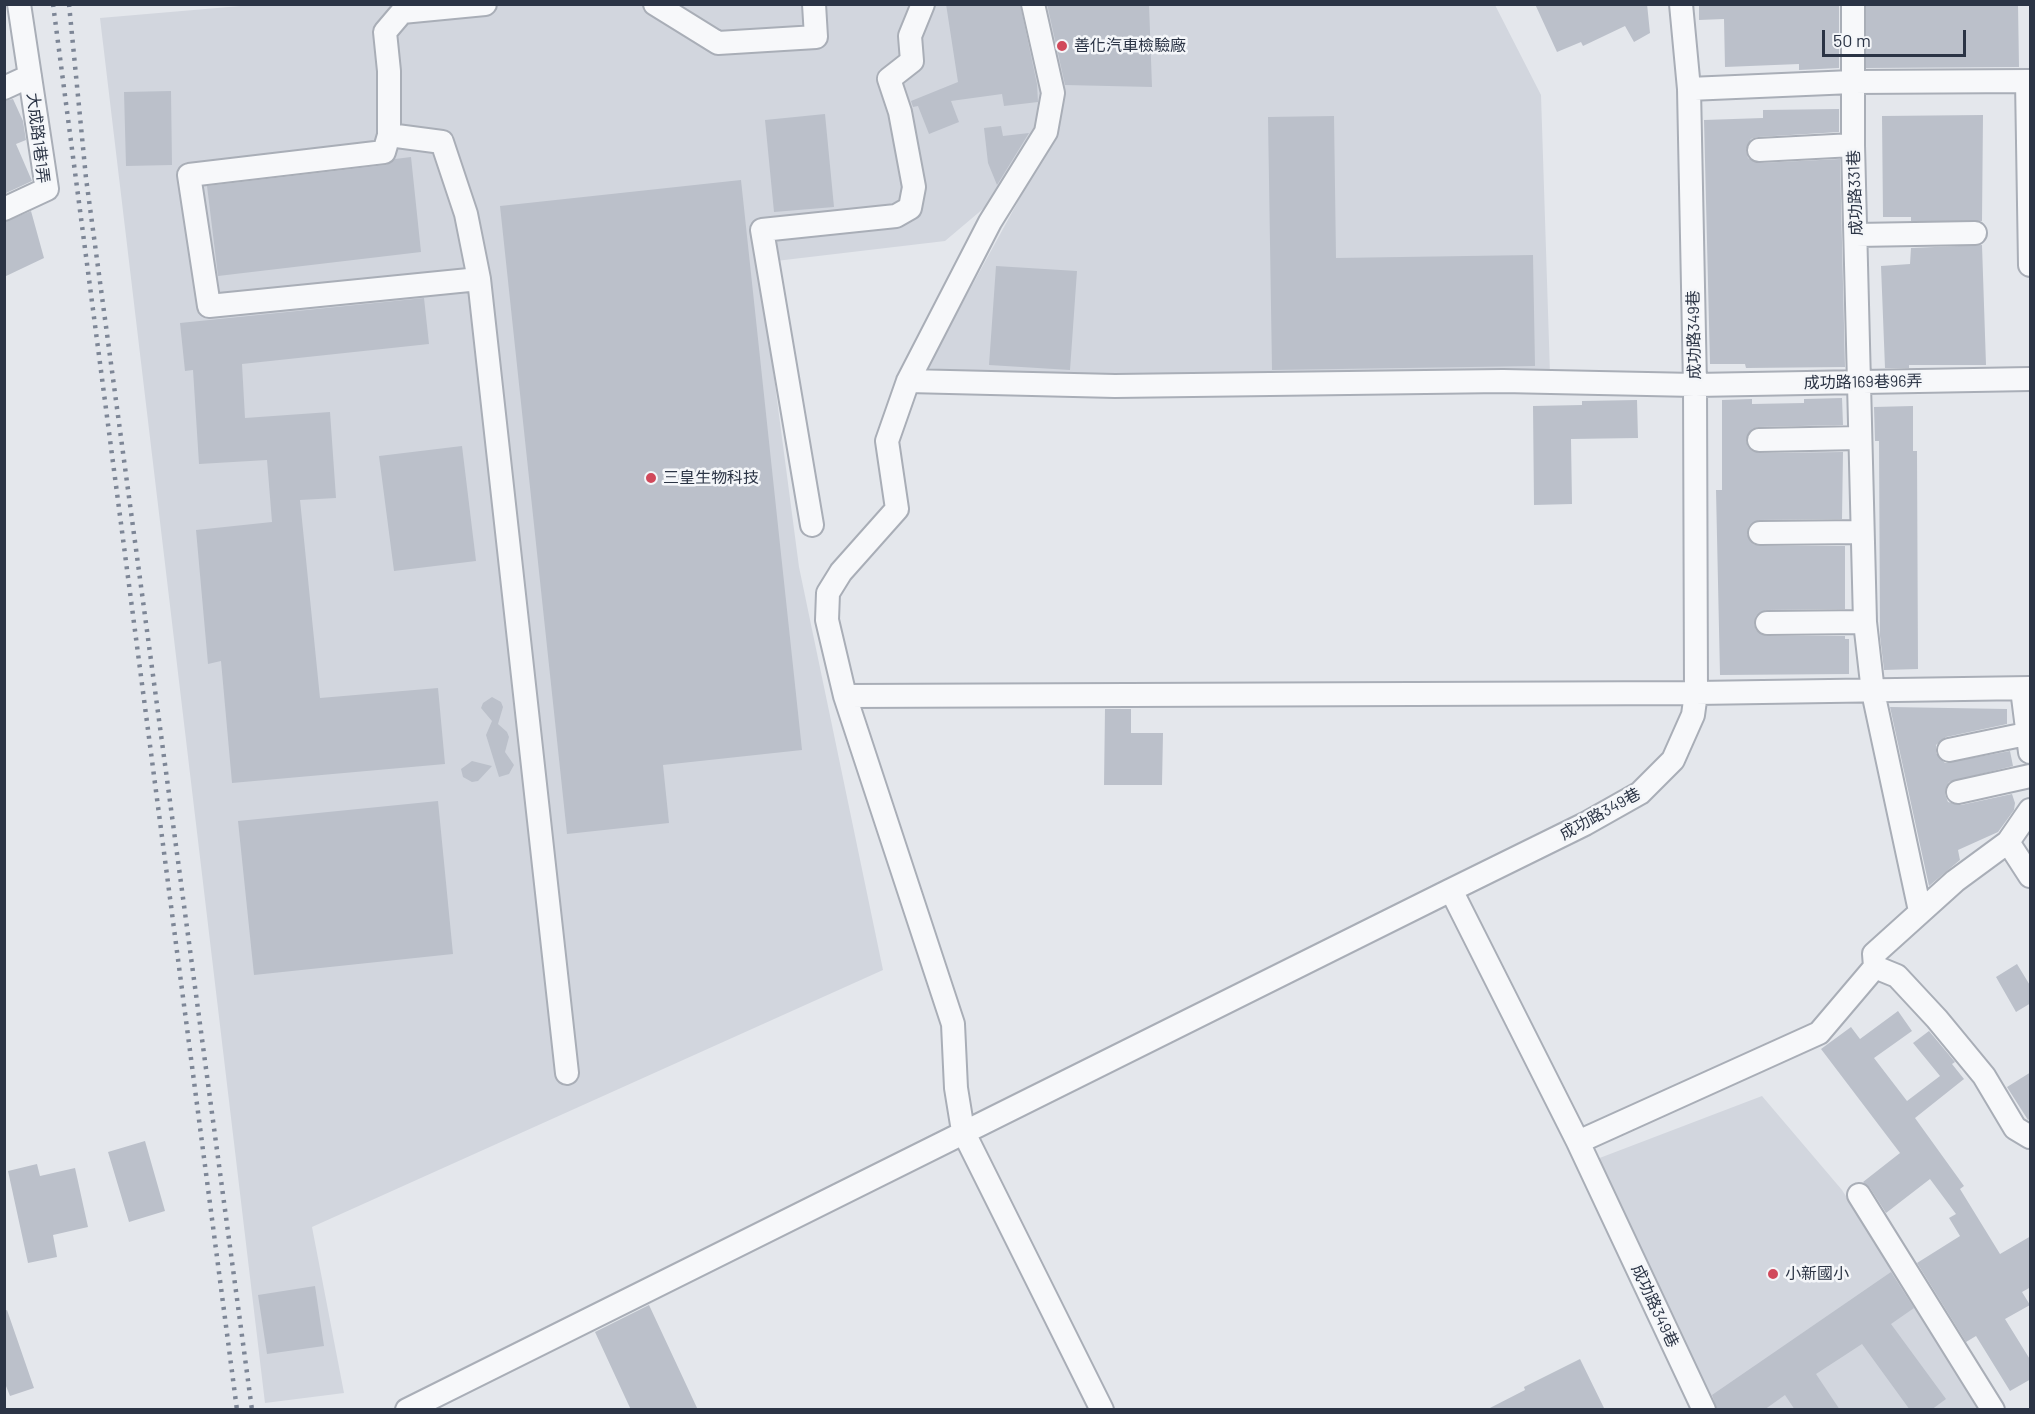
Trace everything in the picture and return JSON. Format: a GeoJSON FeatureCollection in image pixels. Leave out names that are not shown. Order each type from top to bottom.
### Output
{"type":"FeatureCollection","features":[{"type":"Feature","properties":{"kind":"street"},"geometry":{"type":"LineString","coordinates":[[4,88],[30,76],[19,4]]}},
{"type":"Feature","properties":{"kind":"street"},"geometry":{"type":"LineString","coordinates":[[479,279],[209,306],[189,175],[384,152],[389,135],[389,71],[385,32],[402,12],[485,4]]}},
{"type":"Feature","properties":{"kind":"street"},"geometry":{"type":"LineString","coordinates":[[654,4],[718,43],[816,37],[814,4]]}},
{"type":"Feature","properties":{"kind":"street"},"geometry":{"type":"LineString","coordinates":[[812,525],[762,230],[896,216],[910,208],[914,187],[900,112],[889,79],[912,62],[910,36],[923,4]]}},
{"type":"Feature","properties":{"kind":"street"},"geometry":{"type":"LineString","coordinates":[[1034,4],[1053,93],[1046,132],[990,222],[908,381],[887,441],[897,509],[841,572],[828,593],[827,620],[845,696],[953,1024],[956,1088],[963,1131],[1102,1410]]}},
{"type":"Feature","properties":{"kind":"street","name":"成功路349巷"},"geometry":{"type":"LineString","coordinates":[[1682,4],[1689,89],[1695,385],[1696,693],[1693,715],[1673,760],[1640,793],[1585,824],[1452,890],[1578,1142],[1704,1410]]}},
{"type":"Feature","properties":{"kind":"street","name":"成功路331巷"},"geometry":{"type":"LineString","coordinates":[[1853,4],[1853,145],[1865,622],[1873,692],[1920,911]]}},
{"type":"Feature","properties":{"kind":"street","name":"大成路1巷1弄"},"geometry":{"type":"LineString","coordinates":[[4,209],[47,189],[30,76]]}},
{"type":"Feature","properties":{"kind":"street"},"geometry":{"type":"LineString","coordinates":[[1689,89],[1852,82],[2029,81],[2031,265]]}},
{"type":"Feature","properties":{"kind":"street"},"geometry":{"type":"LineString","coordinates":[[389,135],[442,142],[466,214],[479,279],[567,1073]]}},
{"type":"Feature","properties":{"kind":"street"},"geometry":{"type":"LineString","coordinates":[[1759,150],[1853,145]]}},
{"type":"Feature","properties":{"kind":"street"},"geometry":{"type":"LineString","coordinates":[[1856,235],[1975,234]]}},
{"type":"Feature","properties":{"kind":"street","name":"成功路169巷96弄"},"geometry":{"type":"LineString","coordinates":[[908,381],[1115,386],[1503,381],[1695,385],[2031,379]]}},
{"type":"Feature","properties":{"kind":"street"},"geometry":{"type":"LineString","coordinates":[[1759,440],[1860,438]]}},
{"type":"Feature","properties":{"kind":"street"},"geometry":{"type":"LineString","coordinates":[[1761,533],[1862,532]]}},
{"type":"Feature","properties":{"kind":"street"},"geometry":{"type":"LineString","coordinates":[[1767,623],[1865,622]]}},
{"type":"Feature","properties":{"kind":"street"},"geometry":{"type":"LineString","coordinates":[[845,696],[1873,692],[2026,689],[2029,743],[1949,750]]}},
{"type":"Feature","properties":{"kind":"street"},"geometry":{"type":"LineString","coordinates":[[1958,792],[2031,776]]}},
{"type":"Feature","properties":{"kind":"street"},"geometry":{"type":"LineString","coordinates":[[1578,1142],[1819,1033],[1875,967],[1874,954],[1955,881],[2008,842],[2031,810]]}},
{"type":"Feature","properties":{"kind":"street"},"geometry":{"type":"LineString","coordinates":[[2008,842],[2031,876]]}},
{"type":"Feature","properties":{"kind":"street"},"geometry":{"type":"LineString","coordinates":[[408,1410],[963,1131],[1452,890]]}},
{"type":"Feature","properties":{"kind":"street"},"geometry":{"type":"LineString","coordinates":[[1875,967],[1897,976],[1929,1010],[1984,1076],[2015,1128],[2031,1137]]}},
{"type":"Feature","properties":{"kind":"street"},"geometry":{"type":"LineString","coordinates":[[1859,1195],[1993,1410]]}},
{"type":"Feature","properties":{"kind":"shaded area"},"geometry":{"type":"Polygon","coordinates":[[[264,4],[1029,5],[1048,93],[1041,131],[990,203],[945,241],[759,263],[799,567],[883,970],[312,1227],[344,1393],[265,1403],[100,18],[264,4]]]}},
{"type":"Feature","properties":{"kind":"shaded area"},"geometry":{"type":"Polygon","coordinates":[[[1039,5],[1495,5],[1541,95],[1550,374],[922,377],[1056,132],[1039,5]]]}},
{"type":"Feature","properties":{"kind":"shaded area","name":"小新國小"},"geometry":{"type":"Polygon","coordinates":[[[1762,1096],[1842,1190],[1983,1409],[1711,1409],[1597,1159],[1762,1096]]]}},
{"type":"Feature","properties":{"kind":"building"},"geometry":{"type":"Polygon","coordinates":[[[946,4],[1020,4],[1037,84],[1038,102],[1004,106],[1002,94],[951,101],[959,122],[929,134],[918,106],[913,107],[911,101],[958,82],[946,4]]]}},
{"type":"Feature","properties":{"kind":"building"},"geometry":{"type":"Polygon","coordinates":[[[1047,4],[1149,4],[1152,87],[1065,85],[1047,4]]]}},
{"type":"Feature","properties":{"kind":"building"},"geometry":{"type":"Polygon","coordinates":[[[1535,4],[1647,4],[1650,33],[1634,42],[1625,26],[1583,46],[1581,42],[1557,52],[1535,4]]]}},
{"type":"Feature","properties":{"kind":"building"},"geometry":{"type":"Polygon","coordinates":[[[1699,4],[1839,4],[1839,68],[1799,70],[1799,64],[1725,67],[1724,19],[1699,20],[1699,4]]]}},
{"type":"Feature","properties":{"kind":"building"},"geometry":{"type":"Polygon","coordinates":[[[1866,4],[2018,4],[2019,67],[1866,68],[1866,4]]]}},
{"type":"Feature","properties":{"kind":"building"},"geometry":{"type":"Polygon","coordinates":[[[171,91],[172,165],[126,166],[124,92],[171,91]]]}},
{"type":"Feature","properties":{"kind":"building"},"geometry":{"type":"Polygon","coordinates":[[[13,99],[23,121],[26,140],[16,144],[32,181],[4,194],[4,101],[13,99]]]}},
{"type":"Feature","properties":{"kind":"building"},"geometry":{"type":"Polygon","coordinates":[[[1839,109],[1839,132],[1758,137],[1751,139],[1746,150],[1748,158],[1759,163],[1840,159],[1845,367],[1746,368],[1745,364],[1710,364],[1704,120],[1763,118],[1763,110],[1839,109]]]}},
{"type":"Feature","properties":{"kind":"building"},"geometry":{"type":"Polygon","coordinates":[[[825,114],[834,207],[774,212],[765,120],[825,114]]]}},
{"type":"Feature","properties":{"kind":"building"},"geometry":{"type":"Polygon","coordinates":[[[1983,115],[1982,221],[1911,221],[1911,217],[1883,217],[1882,116],[1983,115]]]}},
{"type":"Feature","properties":{"kind":"building"},"geometry":{"type":"Polygon","coordinates":[[[1334,116],[1336,258],[1533,255],[1535,366],[1272,370],[1268,117],[1334,116]]]}},
{"type":"Feature","properties":{"kind":"building"},"geometry":{"type":"Polygon","coordinates":[[[1001,126],[1003,136],[1029,133],[997,185],[988,163],[984,128],[1001,126]]]}},
{"type":"Feature","properties":{"kind":"building"},"geometry":{"type":"Polygon","coordinates":[[[411,157],[421,252],[218,276],[207,186],[386,165],[395,159],[411,157]]]}},
{"type":"Feature","properties":{"kind":"building","name":"三皇生物科技"},"geometry":{"type":"Polygon","coordinates":[[[741,180],[802,750],[663,765],[669,823],[567,834],[500,206],[741,180]]]}},
{"type":"Feature","properties":{"kind":"building"},"geometry":{"type":"Polygon","coordinates":[[[31,211],[44,258],[4,277],[4,222],[31,211]]]}},
{"type":"Feature","properties":{"kind":"building"},"geometry":{"type":"Polygon","coordinates":[[[1982,245],[1986,365],[1909,365],[1909,368],[1885,368],[1881,266],[1910,264],[1911,248],[1982,245]]]}},
{"type":"Feature","properties":{"kind":"building"},"geometry":{"type":"Polygon","coordinates":[[[996,266],[1077,271],[1070,370],[989,365],[996,266]]]}},
{"type":"Feature","properties":{"kind":"building"},"geometry":{"type":"Polygon","coordinates":[[[424,298],[429,344],[242,364],[245,418],[330,412],[336,498],[300,500],[320,698],[438,688],[445,764],[232,783],[221,661],[208,664],[196,530],[272,522],[267,460],[199,464],[193,370],[185,371],[180,323],[424,298]]]}},
{"type":"Feature","properties":{"kind":"building"},"geometry":{"type":"Polygon","coordinates":[[[1842,398],[1843,425],[1758,427],[1752,429],[1746,440],[1748,447],[1759,453],[1843,452],[1842,519],[1759,520],[1749,526],[1747,534],[1753,544],[1760,546],[1845,546],[1845,609],[1766,610],[1756,616],[1754,624],[1756,630],[1767,636],[1845,636],[1845,639],[1849,639],[1849,674],[1720,675],[1716,490],[1722,490],[1722,400],[1752,399],[1752,404],[1804,403],[1804,399],[1842,398]]]}},
{"type":"Feature","properties":{"kind":"building"},"geometry":{"type":"Polygon","coordinates":[[[1637,400],[1638,438],[1571,439],[1572,504],[1534,505],[1533,406],[1582,405],[1582,401],[1637,400]]]}},
{"type":"Feature","properties":{"kind":"building"},"geometry":{"type":"Polygon","coordinates":[[[1913,406],[1913,451],[1917,451],[1918,669],[1884,670],[1880,636],[1879,441],[1875,441],[1874,407],[1913,406]]]}},
{"type":"Feature","properties":{"kind":"building"},"geometry":{"type":"Polygon","coordinates":[[[462,446],[476,561],[394,571],[379,456],[462,446]]]}},
{"type":"Feature","properties":{"kind":"building"},"geometry":{"type":"Polygon","coordinates":[[[492,697],[501,702],[503,707],[498,724],[509,737],[505,752],[514,765],[509,774],[499,777],[486,735],[492,721],[481,708],[483,703],[492,697]]]}},
{"type":"Feature","properties":{"kind":"building"},"geometry":{"type":"Polygon","coordinates":[[[1890,707],[2007,709],[2007,724],[1946,737],[1936,745],[1936,753],[1945,763],[2010,751],[2013,766],[1949,782],[1945,794],[1948,802],[1961,805],[2012,794],[2015,803],[2014,810],[1998,832],[1958,850],[1960,860],[1929,886],[1890,707]]]}},
{"type":"Feature","properties":{"kind":"building"},"geometry":{"type":"Polygon","coordinates":[[[1105,709],[1131,709],[1131,733],[1163,733],[1162,785],[1104,785],[1105,709]]]}},
{"type":"Feature","properties":{"kind":"building"},"geometry":{"type":"Polygon","coordinates":[[[472,761],[492,766],[478,781],[472,782],[463,777],[461,769],[472,761]]]}},
{"type":"Feature","properties":{"kind":"building"},"geometry":{"type":"Polygon","coordinates":[[[438,801],[453,954],[254,975],[238,821],[438,801]]]}},
{"type":"Feature","properties":{"kind":"building"},"geometry":{"type":"Polygon","coordinates":[[[2017,964],[2031,987],[2031,1003],[2016,1012],[1996,977],[2017,964]]]}},
{"type":"Feature","properties":{"kind":"building"},"geometry":{"type":"Polygon","coordinates":[[[1898,1011],[1912,1031],[1874,1058],[1907,1101],[1940,1076],[1913,1043],[1929,1031],[1955,1062],[1952,1064],[1964,1079],[1915,1118],[1964,1186],[1960,1189],[2000,1254],[2031,1236],[2031,1287],[2022,1292],[2030,1305],[2005,1319],[2031,1361],[2031,1379],[2010,1391],[1976,1336],[1966,1342],[1917,1263],[1960,1236],[1949,1218],[1956,1214],[1930,1179],[1886,1213],[1870,1188],[1863,1182],[1900,1153],[1821,1049],[1851,1027],[1860,1039],[1898,1011]]]}},
{"type":"Feature","properties":{"kind":"building"},"geometry":{"type":"Polygon","coordinates":[[[2031,1072],[2031,1118],[2028,1120],[2007,1087],[2031,1072]]]}},
{"type":"Feature","properties":{"kind":"building"},"geometry":{"type":"Polygon","coordinates":[[[145,1141],[165,1211],[129,1222],[108,1152],[145,1141]]]}},
{"type":"Feature","properties":{"kind":"building"},"geometry":{"type":"Polygon","coordinates":[[[37,1164],[40,1176],[75,1168],[88,1227],[53,1235],[57,1257],[28,1263],[8,1171],[37,1164]]]}},
{"type":"Feature","properties":{"kind":"building"},"geometry":{"type":"Polygon","coordinates":[[[1891,1272],[1914,1308],[1891,1324],[1946,1399],[1931,1410],[1910,1410],[1862,1344],[1816,1374],[1840,1410],[1795,1410],[1785,1395],[1764,1410],[1717,1410],[1712,1395],[1891,1272]]]}},
{"type":"Feature","properties":{"kind":"building"},"geometry":{"type":"Polygon","coordinates":[[[315,1286],[324,1346],[267,1354],[258,1295],[315,1286]]]}},
{"type":"Feature","properties":{"kind":"building"},"geometry":{"type":"Polygon","coordinates":[[[649,1305],[698,1410],[631,1410],[595,1332],[649,1305]]]}},
{"type":"Feature","properties":{"kind":"building"},"geometry":{"type":"Polygon","coordinates":[[[7,1310],[34,1388],[10,1396],[4,1381],[4,1311],[7,1310]]]}},
{"type":"Feature","properties":{"kind":"building"},"geometry":{"type":"Polygon","coordinates":[[[1580,1359],[1605,1410],[1486,1410],[1525,1390],[1524,1387],[1580,1359]]]}},
{"type":"Feature","properties":{"kind":"railway"},"geometry":{"type":"LineString","coordinates":[[53,4],[237,1410]]}},
{"type":"Feature","properties":{"kind":"railway"},"geometry":{"type":"LineString","coordinates":[[69,4],[86,178],[252,1410]]}},
{"type":"Feature","properties":{"kind":"place","name":"善化汽車檢驗廠"},"geometry":{"type":"Point","coordinates":[1062,46]}},
{"type":"Feature","properties":{"kind":"place","name":"三皇生物科技"},"geometry":{"type":"Point","coordinates":[651,478]}},
{"type":"Feature","properties":{"kind":"place","name":"小新國小"},"geometry":{"type":"Point","coordinates":[1773,1274]}}]}
